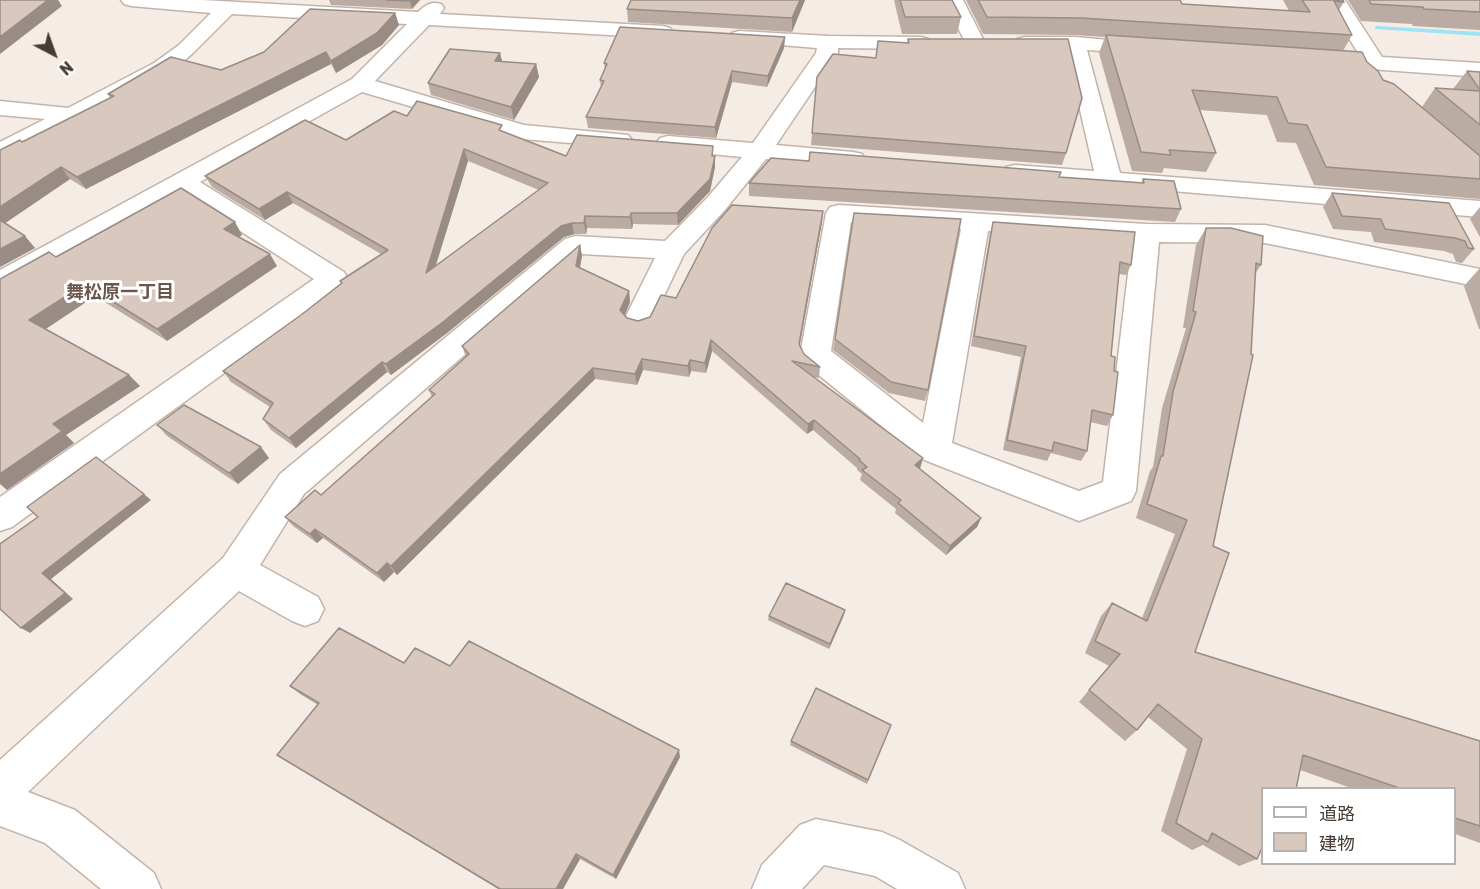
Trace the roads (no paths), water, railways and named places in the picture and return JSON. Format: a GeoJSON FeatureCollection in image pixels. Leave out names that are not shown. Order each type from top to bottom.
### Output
{"type":"FeatureCollection","features":[{"type":"Feature","properties":{"kind":"street"},"geometry":{"type":"LineString","coordinates":[[130,0],[227,8],[433,9],[686,33]]}},
{"type":"Feature","properties":{"kind":"street"},"geometry":{"type":"LineString","coordinates":[[954,0],[975,43]]}},
{"type":"Feature","properties":{"kind":"street"},"geometry":{"type":"LineString","coordinates":[[1335,0],[1382,87]]}},
{"type":"Feature","properties":{"kind":"street"},"geometry":{"type":"LineString","coordinates":[[0,152],[162,68],[186,49],[227,8]]}},
{"type":"Feature","properties":{"kind":"street"},"geometry":{"type":"LineString","coordinates":[[0,282],[360,84],[433,9]]}},
{"type":"Feature","properties":{"kind":"street"},"geometry":{"type":"LineString","coordinates":[[722,36],[830,42],[1075,43],[1170,49]]}},
{"type":"Feature","properties":{"kind":"street"},"geometry":{"type":"LineString","coordinates":[[639,321],[672,250],[716,204],[760,151],[827,53],[830,42]]}},
{"type":"Feature","properties":{"kind":"street"},"geometry":{"type":"LineString","coordinates":[[1075,43],[1109,180]]}},
{"type":"Feature","properties":{"kind":"street"},"geometry":{"type":"LineString","coordinates":[[1299,58],[1480,70]]}},
{"type":"Feature","properties":{"kind":"street"},"geometry":{"type":"LineString","coordinates":[[360,84],[522,132],[876,160]]}},
{"type":"Feature","properties":{"kind":"street"},"geometry":{"type":"LineString","coordinates":[[0,108],[73,114]]}},
{"type":"Feature","properties":{"kind":"street"},"geometry":{"type":"LineString","coordinates":[[992,170],[1480,209]]}},
{"type":"Feature","properties":{"kind":"street"},"geometry":{"type":"LineString","coordinates":[[0,516],[334,279],[181,181]]}},
{"type":"Feature","properties":{"kind":"street"},"geometry":{"type":"LineString","coordinates":[[716,204],[749,207]]}},
{"type":"Feature","properties":{"kind":"street"},"geometry":{"type":"LineString","coordinates":[[1448,207],[1475,259]]}},
{"type":"Feature","properties":{"kind":"street"},"geometry":{"type":"LineString","coordinates":[[1146,232],[1119,491],[1079,506],[934,450],[815,355],[828,212],[1146,232],[1265,234],[1475,259]]}},
{"type":"Feature","properties":{"kind":"street"},"geometry":{"type":"LineString","coordinates":[[934,450],[976,222]]}},
{"type":"Feature","properties":{"kind":"street"},"geometry":{"type":"LineString","coordinates":[[0,789],[236,570],[273,518],[292,484],[575,245],[672,250]]}},
{"type":"Feature","properties":{"kind":"street"},"geometry":{"type":"LineString","coordinates":[[236,570],[305,609]]}},
{"type":"Feature","properties":{"kind":"street"},"geometry":{"type":"LineString","coordinates":[[0,804],[59,826],[138,889]]}},
{"type":"Feature","properties":{"kind":"street"},"geometry":{"type":"LineString","coordinates":[[775,889],[778,881],[816,841],[882,855],[942,889]]}},
{"type":"Feature","properties":{"kind":"waterway"},"geometry":{"type":"LineString","coordinates":[[1377,28],[1480,34]]}},
{"type":"Feature","properties":{"kind":"district","name":"舞松原一丁目"},"geometry":{"type":"Point","coordinates":[120,293]}}]}
